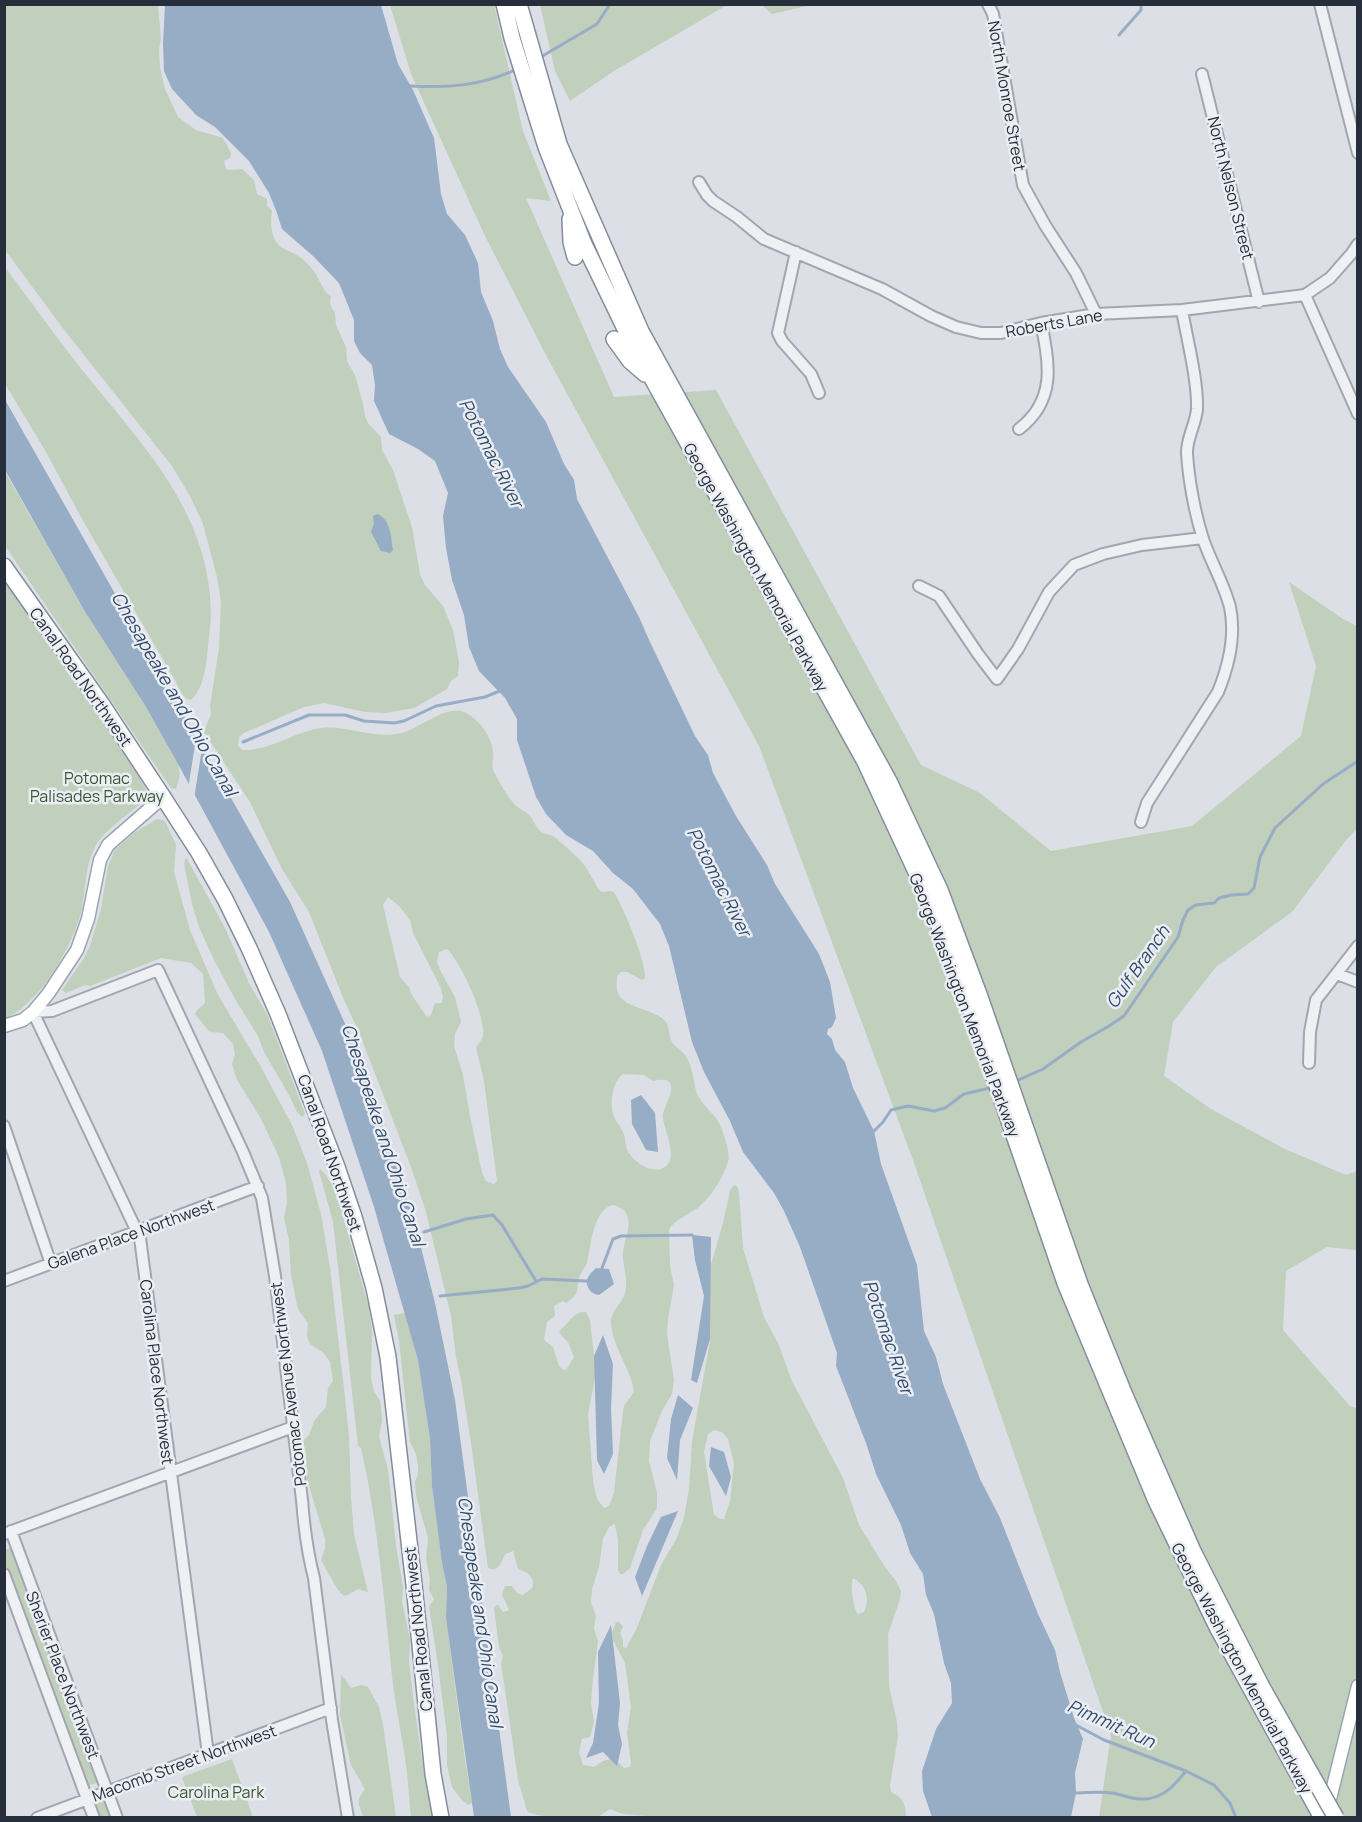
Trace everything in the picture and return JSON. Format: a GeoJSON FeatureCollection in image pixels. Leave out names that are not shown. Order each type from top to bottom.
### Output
{"type":"FeatureCollection","features":[{"type":"Feature","properties":{"kind":"highway","name":"George Washington Memorial Parkway"},"geometry":{"type":"LineString","coordinates":[[504,4],[512,38],[552,145],[640,331],[889,781],[940,891],[973,998],[1035,1173],[1124,1393],[1255,1687],[1323,1818]]}},
{"type":"Feature","properties":{"kind":"highway","name":"George Washington Memorial Parkway"},"geometry":{"type":"LineString","coordinates":[[519,4],[552,145],[569,207],[584,244],[629,337],[865,762],[973,998]]}},
{"type":"Feature","properties":{"kind":"highway"},"geometry":{"type":"LineString","coordinates":[[569,207],[571,242],[575,257]]}},
{"type":"Feature","properties":{"kind":"highway"},"geometry":{"type":"LineString","coordinates":[[614,339],[630,361],[653,381]]}},
{"type":"Feature","properties":{"kind":"highway","name":"Canal Road Northwest"},"geometry":{"type":"LineString","coordinates":[[4,566],[163,797],[225,898],[292,1048],[337,1167],[368,1269],[382,1325],[391,1375],[433,1774],[445,1817]]}},
{"type":"Feature","properties":{"kind":"highway","name":"George Washington Memorial Parkway"},"geometry":{"type":"LineString","coordinates":[[1255,1687],[1336,1818]]}},
{"type":"Feature","properties":{"kind":"main road"},"geometry":{"type":"LineString","coordinates":[[4,1026],[23,1020],[48,994],[81,944],[102,854],[114,839],[163,797]]}},
{"type":"Feature","properties":{"kind":"main road"},"geometry":{"type":"LineString","coordinates":[[1323,1818],[1332,1797],[1358,1686]]}},
{"type":"Feature","properties":{"kind":"street","name":"North Monroe Street"},"geometry":{"type":"LineString","coordinates":[[988,4],[993,14],[1023,185],[1076,273],[1096,314]]}},
{"type":"Feature","properties":{"kind":"street"},"geometry":{"type":"LineString","coordinates":[[1320,4],[1358,153]]}},
{"type":"Feature","properties":{"kind":"street","name":"North Nelson Street"},"geometry":{"type":"LineString","coordinates":[[1202,74],[1259,302]]}},
{"type":"Feature","properties":{"kind":"street","name":"Roberts Lane"},"geometry":{"type":"LineString","coordinates":[[699,182],[713,201],[764,238],[882,289],[956,327],[981,333],[1001,333],[1041,323],[1096,314],[1182,310],[1305,295],[1330,278],[1358,244]]}},
{"type":"Feature","properties":{"kind":"street"},"geometry":{"type":"LineString","coordinates":[[796,252],[778,333],[782,341],[811,374],[819,393]]}},
{"type":"Feature","properties":{"kind":"street"},"geometry":{"type":"LineString","coordinates":[[1305,295],[1358,414]]}},
{"type":"Feature","properties":{"kind":"street"},"geometry":{"type":"LineString","coordinates":[[1140,822],[1147,803],[1218,692],[1226,673],[1232,645],[1233,625],[1230,606],[1203,538],[1187,451],[1197,410],[1182,310]]}},
{"type":"Feature","properties":{"kind":"street"},"geometry":{"type":"LineString","coordinates":[[1019,429],[1030,420],[1048,383],[1048,354],[1041,323]]}},
{"type":"Feature","properties":{"kind":"street"},"geometry":{"type":"LineString","coordinates":[[919,586],[939,596],[997,679],[1018,649],[1050,592],[1074,565],[1103,554],[1142,545],[1203,538]]}},
{"type":"Feature","properties":{"kind":"street"},"geometry":{"type":"LineString","coordinates":[[1309,1063],[1310,1032],[1316,1000],[1358,946]]}},
{"type":"Feature","properties":{"kind":"street","name":"Potomac Avenue Northwest"},"geometry":{"type":"LineString","coordinates":[[33,1012],[51,1011],[158,970],[258,1186],[264,1205],[274,1267],[303,1524],[314,1578],[348,1818]]}},
{"type":"Feature","properties":{"kind":"street"},"geometry":{"type":"LineString","coordinates":[[1337,974],[1358,982]]}},
{"type":"Feature","properties":{"kind":"street","name":"Carolina Place Northwest"},"geometry":{"type":"LineString","coordinates":[[33,1012],[137,1232],[141,1245],[208,1754]]}},
{"type":"Feature","properties":{"kind":"street"},"geometry":{"type":"LineString","coordinates":[[4,1126],[51,1264]]}},
{"type":"Feature","properties":{"kind":"street","name":"Galena Place Northwest"},"geometry":{"type":"LineString","coordinates":[[4,1281],[258,1186]]}},
{"type":"Feature","properties":{"kind":"street"},"geometry":{"type":"LineString","coordinates":[[8,1532],[293,1427]]}},
{"type":"Feature","properties":{"kind":"street","name":"Sherier Place Northwest"},"geometry":{"type":"LineString","coordinates":[[8,1532],[117,1818]]}},
{"type":"Feature","properties":{"kind":"street","name":"Sherier Place Northwest"},"geometry":{"type":"LineString","coordinates":[[4,1574],[94,1818]]}},
{"type":"Feature","properties":{"kind":"street","name":"Macomb Street Northwest"},"geometry":{"type":"LineString","coordinates":[[37,1818],[331,1708]]}},
{"type":"Feature","properties":{"kind":"green space"},"geometry":{"type":"Polygon","coordinates":[[[540,4],[727,5],[614,71],[570,101],[555,71],[540,4]]]}},
{"type":"Feature","properties":{"kind":"green space"},"geometry":{"type":"Polygon","coordinates":[[[4,5],[158,5],[161,38],[160,68],[165,89],[178,117],[196,130],[223,138],[231,153],[230,158],[224,161],[226,169],[242,169],[254,180],[257,194],[267,199],[267,206],[272,211],[273,236],[277,243],[305,262],[315,272],[325,291],[331,296],[330,305],[335,312],[336,325],[346,347],[347,361],[355,375],[365,416],[368,423],[381,437],[382,450],[393,470],[412,527],[420,574],[425,585],[443,606],[453,630],[459,662],[458,676],[451,681],[447,689],[414,708],[386,713],[365,712],[324,703],[304,707],[244,733],[239,737],[238,746],[242,750],[263,748],[321,728],[342,728],[371,734],[392,735],[454,711],[461,711],[473,717],[483,727],[490,740],[493,752],[492,766],[512,802],[530,816],[540,831],[553,836],[578,858],[600,891],[614,892],[638,948],[645,978],[642,980],[627,972],[621,972],[617,976],[617,990],[620,996],[631,1005],[653,1013],[667,1023],[672,1042],[685,1055],[690,1064],[697,1094],[717,1119],[728,1148],[729,1158],[726,1168],[710,1196],[697,1208],[675,1222],[669,1230],[670,1266],[674,1285],[667,1334],[674,1380],[672,1394],[662,1411],[650,1441],[649,1461],[657,1493],[657,1508],[643,1530],[630,1568],[623,1574],[620,1574],[618,1570],[618,1540],[614,1524],[609,1527],[603,1539],[591,1603],[596,1616],[594,1628],[598,1642],[591,1703],[594,1722],[590,1737],[582,1739],[579,1752],[583,1765],[594,1767],[614,1758],[624,1768],[630,1767],[627,1733],[631,1707],[625,1663],[613,1640],[612,1632],[616,1622],[619,1622],[623,1627],[620,1633],[623,1647],[626,1648],[636,1630],[661,1565],[677,1538],[684,1517],[689,1489],[692,1441],[710,1341],[710,1268],[730,1191],[735,1185],[739,1193],[743,1248],[764,1317],[779,1345],[791,1379],[843,1478],[859,1525],[901,1591],[888,1634],[889,1686],[898,1736],[890,1785],[891,1792],[903,1802],[906,1817],[670,1818],[623,1814],[610,1809],[598,1817],[573,1819],[550,1817],[527,1811],[518,1780],[501,1665],[503,1656],[499,1647],[494,1608],[498,1605],[503,1612],[509,1610],[502,1594],[505,1586],[512,1586],[517,1593],[523,1595],[532,1588],[533,1581],[527,1573],[518,1569],[513,1551],[505,1554],[497,1568],[488,1568],[451,1316],[426,1212],[411,1167],[359,1032],[309,912],[282,869],[250,802],[204,732],[211,714],[210,706],[219,648],[221,602],[203,524],[172,466],[65,331],[5,250],[4,5]],[[388,897],[383,905],[400,977],[409,987],[411,994],[427,1017],[431,1015],[435,1003],[442,1003],[441,988],[413,933],[410,920],[388,897]],[[447,949],[439,952],[437,962],[455,997],[461,1022],[455,1034],[454,1046],[463,1075],[482,1173],[486,1181],[494,1184],[497,1181],[484,1081],[476,1047],[483,1035],[483,1026],[476,1002],[453,956],[447,949]],[[623,1074],[612,1094],[612,1112],[623,1132],[630,1155],[645,1167],[661,1169],[667,1165],[671,1152],[663,1114],[670,1096],[671,1085],[668,1081],[653,1081],[644,1075],[623,1074]],[[613,1205],[601,1213],[594,1229],[587,1263],[580,1275],[576,1293],[566,1303],[563,1301],[554,1306],[555,1316],[547,1322],[544,1340],[553,1347],[559,1366],[566,1370],[574,1357],[568,1342],[559,1331],[574,1316],[586,1312],[590,1320],[596,1373],[588,1414],[593,1481],[597,1499],[604,1508],[609,1506],[614,1493],[624,1406],[634,1392],[612,1331],[611,1322],[613,1314],[624,1297],[626,1288],[623,1252],[628,1219],[625,1211],[620,1207],[613,1205]],[[714,1430],[708,1434],[704,1452],[714,1515],[724,1519],[730,1501],[734,1463],[728,1439],[722,1432],[714,1430]],[[853,1578],[856,1611],[858,1614],[864,1612],[867,1602],[866,1593],[858,1581],[853,1578]]]}},
{"type":"Feature","properties":{"kind":"green space"},"geometry":{"type":"Polygon","coordinates":[[[390,5],[494,5],[523,131],[551,201],[526,198],[614,397],[716,390],[921,765],[980,793],[1051,851],[1192,826],[1301,736],[1316,666],[1289,582],[1357,626],[1357,829],[1292,912],[1216,967],[1173,1022],[1164,1076],[1211,1109],[1285,1149],[1346,1175],[1357,1171],[1357,1250],[1327,1247],[1286,1271],[1283,1330],[1350,1406],[1357,1408],[1357,1817],[1099,1817],[1111,1735],[913,1160],[759,746],[547,357],[485,236],[411,74],[390,5]]]}},
{"type":"Feature","properties":{"kind":"green space"},"geometry":{"type":"Polygon","coordinates":[[[762,5],[811,5],[772,14],[762,5]]]}},
{"type":"Feature","properties":{"kind":"green space"},"geometry":{"type":"Polygon","coordinates":[[[5,267],[76,362],[152,457],[186,513],[199,544],[208,577],[211,613],[204,675],[199,689],[191,700],[182,693],[5,384],[5,267]]]}},
{"type":"Feature","properties":{"kind":"green space"},"geometry":{"type":"Polygon","coordinates":[[[4,470],[84,610],[146,707],[178,764],[180,775],[176,789],[171,788],[5,546],[4,470]]]}},
{"type":"Feature","properties":{"kind":"green space","name":"Potomac Palisades Parkway"},"geometry":{"type":"Polygon","coordinates":[[[4,575],[132,764],[148,793],[144,801],[111,828],[92,852],[78,922],[64,955],[54,971],[30,1001],[5,1018],[4,575]]]}},
{"type":"Feature","properties":{"kind":"green space"},"geometry":{"type":"Polygon","coordinates":[[[157,819],[165,821],[176,845],[174,872],[190,930],[218,995],[261,1067],[293,1127],[307,1163],[321,1214],[330,1268],[345,1397],[354,1534],[368,1592],[358,1589],[348,1595],[343,1595],[321,1560],[325,1539],[307,1479],[303,1441],[309,1435],[314,1421],[326,1407],[328,1388],[333,1381],[330,1362],[324,1353],[310,1344],[307,1337],[308,1323],[297,1305],[284,1218],[287,1203],[286,1183],[279,1157],[260,1117],[237,1080],[232,1064],[235,1054],[233,1044],[223,1033],[208,1030],[195,1014],[205,1002],[203,974],[191,963],[161,958],[90,986],[85,985],[66,993],[62,990],[90,946],[101,909],[108,866],[115,850],[134,833],[157,819]]]}},
{"type":"Feature","properties":{"kind":"green space"},"geometry":{"type":"Polygon","coordinates":[[[186,857],[225,928],[249,983],[268,1016],[305,1114],[302,1117],[297,1112],[264,1052],[258,1036],[235,999],[199,927],[184,864],[186,857]]]}},
{"type":"Feature","properties":{"kind":"green space"},"geometry":{"type":"Polygon","coordinates":[[[320,1169],[336,1192],[369,1308],[372,1331],[371,1378],[381,1407],[382,1420],[379,1437],[388,1469],[403,1587],[402,1602],[410,1639],[409,1661],[413,1697],[426,1787],[434,1817],[411,1817],[406,1765],[393,1686],[376,1533],[367,1476],[361,1448],[358,1446],[333,1222],[320,1169]]]}},
{"type":"Feature","properties":{"kind":"green space"},"geometry":{"type":"Polygon","coordinates":[[[405,1313],[418,1360],[430,1439],[432,1486],[447,1587],[446,1618],[472,1803],[468,1805],[452,1787],[447,1765],[447,1736],[429,1607],[434,1599],[429,1590],[430,1580],[426,1558],[428,1538],[416,1496],[415,1482],[418,1466],[416,1454],[410,1442],[394,1315],[405,1313]]]}},
{"type":"Feature","properties":{"kind":"green space"},"geometry":{"type":"Polygon","coordinates":[[[12,1547],[100,1782],[87,1786],[5,1565],[5,1550],[12,1547]]]}},
{"type":"Feature","properties":{"kind":"green space"},"geometry":{"type":"Polygon","coordinates":[[[341,1674],[351,1688],[361,1685],[368,1687],[379,1707],[396,1817],[363,1817],[359,1800],[365,1789],[351,1765],[340,1715],[341,1674]]]}},
{"type":"Feature","properties":{"kind":"green space","name":"Carolina Park"},"geometry":{"type":"Polygon","coordinates":[[[232,1759],[253,1817],[197,1817],[182,1777],[232,1759]]]}},
{"type":"Feature","properties":{"kind":"green space"},"geometry":{"type":"Polygon","coordinates":[[[101,1800],[107,1803],[113,1817],[98,1817],[95,1806],[101,1800]]]}},
{"type":"Feature","properties":{"kind":"water","name":"Potomac River"},"geometry":{"type":"Polygon","coordinates":[[[165,5],[381,5],[398,64],[413,90],[434,138],[441,194],[447,214],[465,235],[478,263],[481,292],[508,367],[546,422],[564,464],[574,480],[577,499],[639,617],[695,736],[708,755],[713,773],[736,816],[767,865],[775,884],[819,954],[830,982],[836,1018],[827,1034],[832,1039],[835,1050],[845,1062],[853,1088],[874,1131],[881,1164],[917,1265],[924,1331],[936,1357],[943,1384],[980,1479],[1000,1518],[1038,1614],[1055,1650],[1074,1718],[1083,1739],[1075,1773],[1076,1793],[1071,1817],[932,1817],[923,1791],[922,1771],[936,1729],[952,1703],[951,1683],[944,1663],[934,1614],[926,1595],[923,1574],[910,1553],[901,1525],[876,1474],[836,1366],[837,1353],[800,1247],[774,1193],[743,1152],[730,1121],[704,1072],[692,1042],[669,946],[660,924],[633,889],[613,873],[593,851],[566,835],[546,814],[536,797],[517,740],[517,719],[505,698],[479,671],[469,647],[464,615],[452,580],[446,548],[443,516],[448,493],[435,461],[389,434],[374,401],[375,385],[372,365],[360,353],[354,341],[354,320],[339,283],[282,229],[269,193],[249,161],[215,127],[196,115],[172,89],[164,71],[165,5]]]}},
{"type":"Feature","properties":{"kind":"water","name":"Chesapeake and Ohio Canal"},"geometry":{"type":"Polygon","coordinates":[[[4,398],[290,902],[352,1039],[368,1082],[414,1220],[435,1303],[455,1400],[511,1817],[474,1817],[446,1618],[447,1587],[432,1486],[430,1439],[418,1360],[374,1207],[322,1051],[269,932],[178,764],[146,707],[84,610],[5,470],[4,398]]]}},
{"type":"Feature","properties":{"kind":"water"},"geometry":{"type":"Polygon","coordinates":[[[377,514],[382,516],[388,524],[393,550],[390,553],[381,551],[371,532],[374,523],[373,516],[377,514]]]}},
{"type":"Feature","properties":{"kind":"water"},"geometry":{"type":"Polygon","coordinates":[[[641,1095],[655,1113],[658,1152],[646,1150],[632,1124],[631,1100],[641,1095]]]}},
{"type":"Feature","properties":{"kind":"water"},"geometry":{"type":"Polygon","coordinates":[[[692,1235],[711,1237],[710,1339],[697,1383],[691,1380],[704,1296],[695,1260],[692,1235]]]}},
{"type":"Feature","properties":{"kind":"water"},"geometry":{"type":"Polygon","coordinates":[[[596,1268],[609,1269],[614,1284],[599,1295],[590,1291],[586,1281],[596,1268]]]}},
{"type":"Feature","properties":{"kind":"water"},"geometry":{"type":"Polygon","coordinates":[[[603,1335],[613,1364],[611,1409],[613,1454],[604,1474],[597,1460],[594,1356],[603,1335]]]}},
{"type":"Feature","properties":{"kind":"water"},"geometry":{"type":"Polygon","coordinates":[[[678,1395],[693,1408],[680,1440],[677,1480],[667,1458],[671,1419],[678,1395]]]}},
{"type":"Feature","properties":{"kind":"water"},"geometry":{"type":"Polygon","coordinates":[[[711,1447],[724,1452],[731,1477],[726,1496],[709,1466],[711,1447]]]}},
{"type":"Feature","properties":{"kind":"water"},"geometry":{"type":"Polygon","coordinates":[[[678,1511],[642,1596],[635,1577],[647,1546],[661,1517],[678,1511]]]}},
{"type":"Feature","properties":{"kind":"water"},"geometry":{"type":"Polygon","coordinates":[[[611,1625],[620,1703],[618,1725],[622,1744],[617,1766],[603,1752],[586,1758],[593,1743],[599,1703],[598,1652],[611,1625]]]}},
{"type":"Feature","properties":{"kind":"pier"},"geometry":{"type":"Polygon","coordinates":[[[197,732],[203,742],[194,799],[188,789],[197,732]]]}},
{"type":"Feature","properties":{"kind":"waterway"},"geometry":{"type":"LineString","coordinates":[[539,58],[597,24],[610,4]]}},
{"type":"Feature","properties":{"kind":"waterway"},"geometry":{"type":"LineString","coordinates":[[1119,35],[1141,10],[1141,4]]}},
{"type":"Feature","properties":{"kind":"waterway"},"geometry":{"type":"LineString","coordinates":[[410,86],[465,85],[491,79],[517,69]]}},
{"type":"Feature","properties":{"kind":"waterway"},"geometry":{"type":"LineString","coordinates":[[243,742],[309,715],[345,715],[364,721],[394,723],[404,721],[436,706],[485,697],[502,690]]}},
{"type":"Feature","properties":{"kind":"waterway","name":"Gulf Branch"},"geometry":{"type":"LineString","coordinates":[[1014,1082],[1043,1069],[1124,1016],[1178,937],[1188,910],[1196,905],[1214,903],[1219,898],[1248,894],[1254,888],[1260,857],[1275,828],[1323,784],[1358,761]]}},
{"type":"Feature","properties":{"kind":"waterway","name":"Gulf Branch"},"geometry":{"type":"LineString","coordinates":[[871,1134],[891,1110],[908,1106],[934,1111],[945,1108],[964,1094],[994,1087]]}},
{"type":"Feature","properties":{"kind":"waterway","name":"Chesapeake and Ohio Canal"},"geometry":{"type":"LineString","coordinates":[[424,1232],[466,1219],[493,1215],[502,1225],[536,1281]]}},
{"type":"Feature","properties":{"kind":"waterway"},"geometry":{"type":"LineString","coordinates":[[602,1268],[613,1239],[621,1236],[692,1235]]}},
{"type":"Feature","properties":{"kind":"waterway"},"geometry":{"type":"LineString","coordinates":[[440,1296],[519,1288],[542,1279],[586,1281]]}},
{"type":"Feature","properties":{"kind":"waterway","name":"Pimmit Run"},"geometry":{"type":"LineString","coordinates":[[1074,1724],[1104,1740],[1186,1771],[1214,1785],[1230,1803],[1236,1818]]}},
{"type":"Feature","properties":{"kind":"waterway","name":"Pimmit Run"},"geometry":{"type":"LineString","coordinates":[[1074,1793],[1107,1792],[1136,1799],[1148,1799],[1161,1795],[1186,1771]]}}]}
